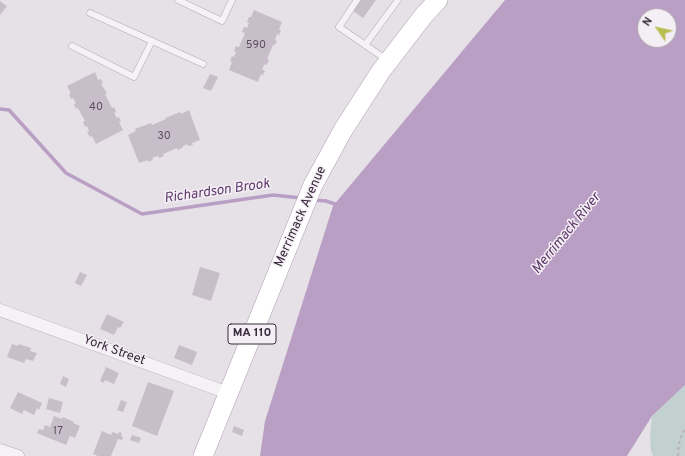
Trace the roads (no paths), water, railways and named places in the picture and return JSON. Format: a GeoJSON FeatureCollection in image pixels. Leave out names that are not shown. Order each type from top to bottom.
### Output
{"type":"FeatureCollection","features":[{"type":"Feature","properties":{"kind":"main road","name":"Merrimack Avenue"},"geometry":{"type":"LineString","coordinates":[[202,456],[300,213],[313,185],[357,108],[388,61],[424,15],[438,0]]}},
{"type":"Feature","properties":{"kind":"street","name":"York Street"},"geometry":{"type":"LineString","coordinates":[[0,310],[228,393]]}},
{"type":"Feature","properties":{"kind":"street"},"geometry":{"type":"LineString","coordinates":[[0,450],[18,456]]}},
{"type":"Feature","properties":{"kind":"lane"},"geometry":{"type":"LineString","coordinates":[[178,0],[222,21],[232,0]]}},
{"type":"Feature","properties":{"kind":"lane"},"geometry":{"type":"LineString","coordinates":[[357,0],[339,27],[388,61]]}},
{"type":"Feature","properties":{"kind":"lane"},"geometry":{"type":"LineString","coordinates":[[365,45],[398,0]]}},
{"type":"Feature","properties":{"kind":"lane"},"geometry":{"type":"LineString","coordinates":[[90,13],[203,64]]}},
{"type":"Feature","properties":{"kind":"lane"},"geometry":{"type":"LineString","coordinates":[[72,46],[134,77],[152,41]]}},
{"type":"Feature","properties":{"kind":"water","name":"Merrimack River"},"geometry":{"type":"Polygon","coordinates":[[[505,0],[685,0],[685,385],[652,416],[627,456],[260,456],[265,421],[333,206],[505,0]]]}},
{"type":"Feature","properties":{"kind":"waterway","name":"Richardson Brook"},"geometry":{"type":"LineString","coordinates":[[0,109],[9,110],[66,173],[142,214],[273,195],[301,198]]}},
{"type":"Feature","properties":{"kind":"waterway","name":"Richardson Brook"},"geometry":{"type":"LineString","coordinates":[[313,200],[326,201],[338,205]]}}]}
